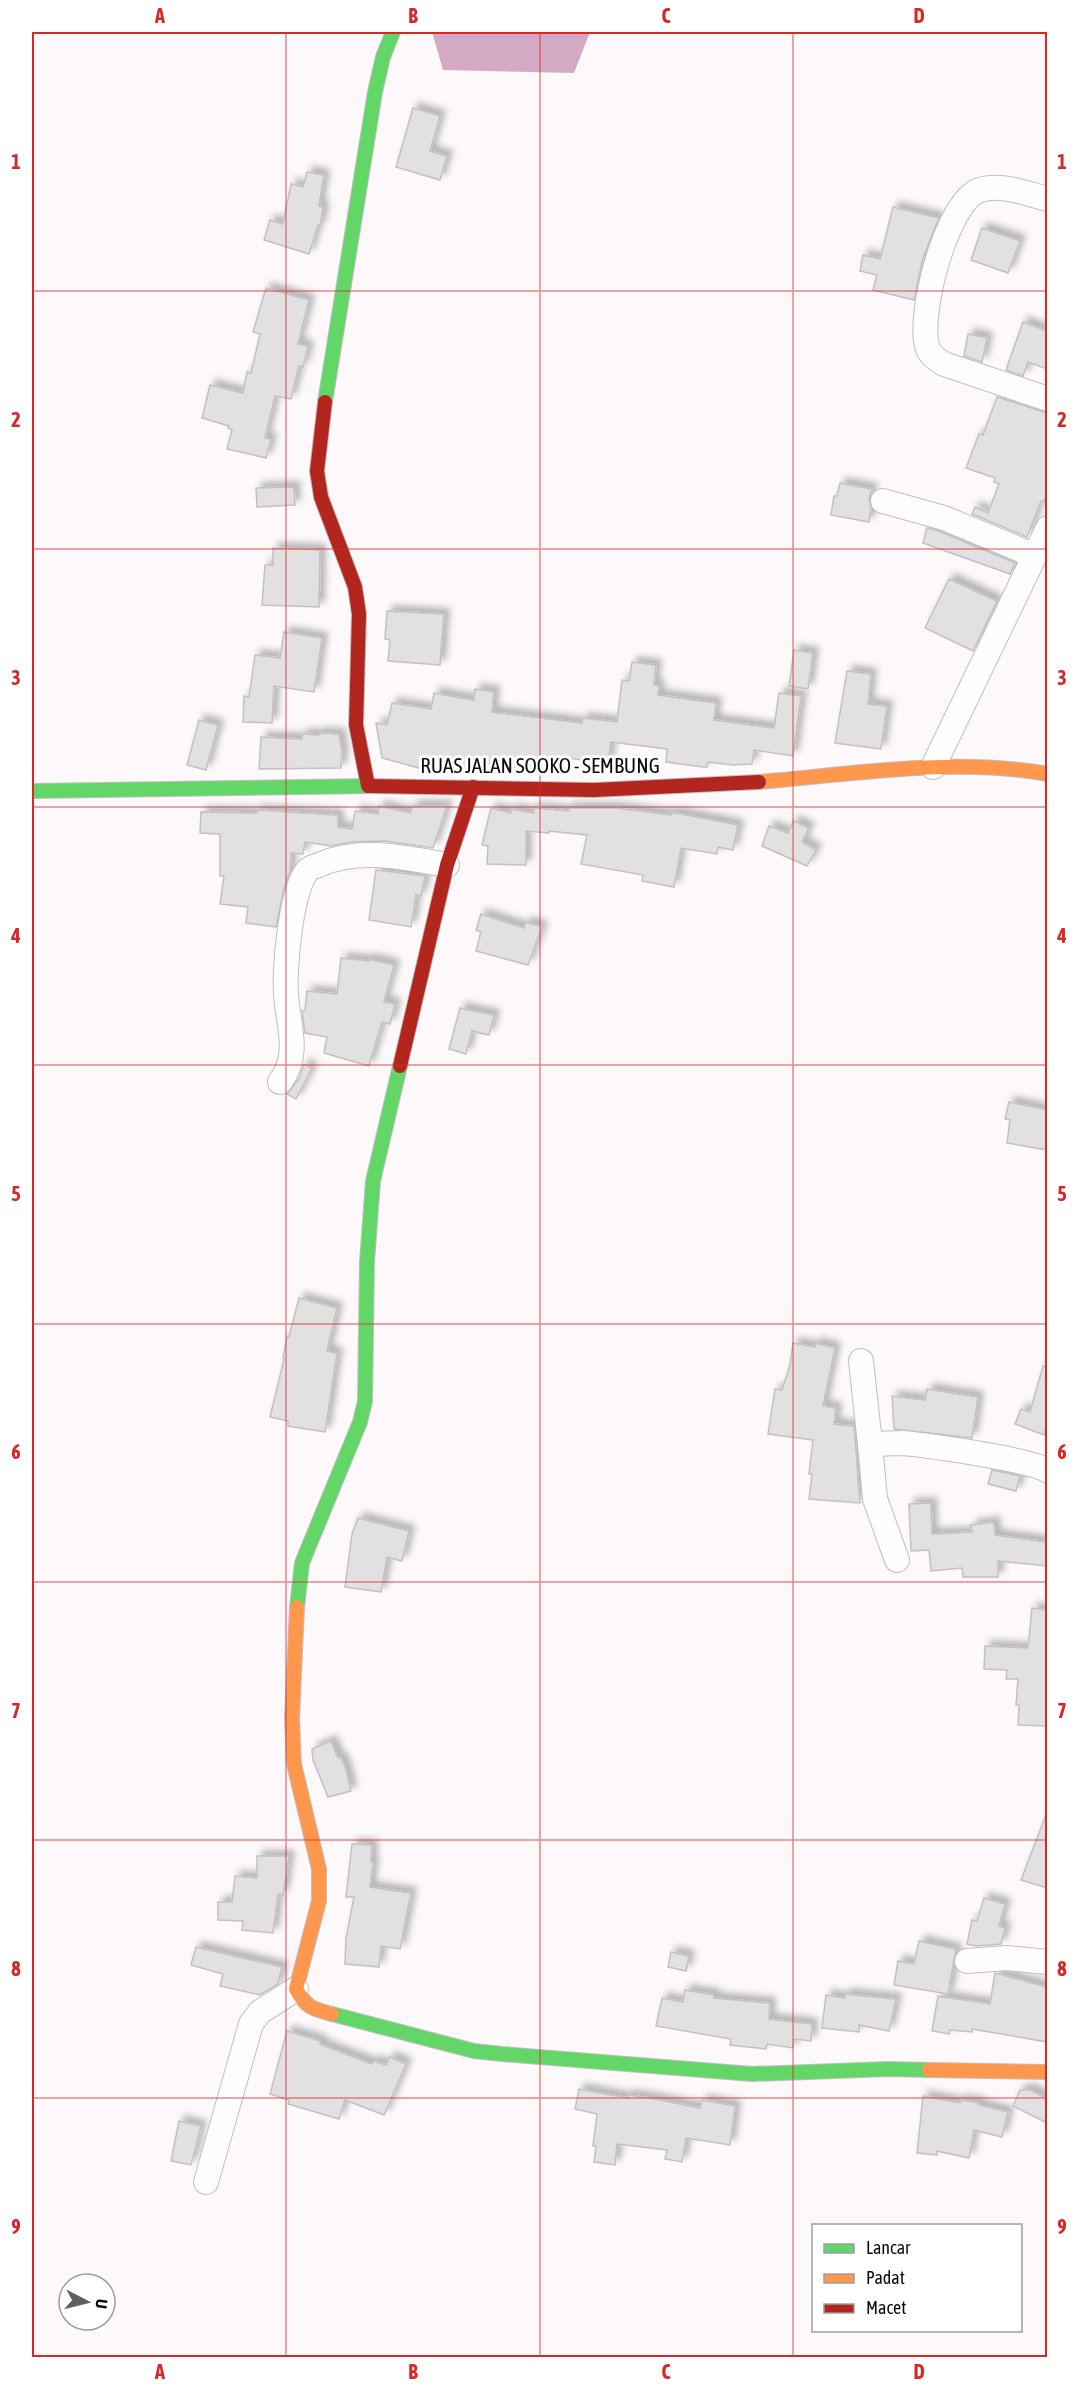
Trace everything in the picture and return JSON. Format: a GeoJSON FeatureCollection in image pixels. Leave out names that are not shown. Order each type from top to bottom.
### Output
{"type":"FeatureCollection","features":[{"type":"Feature","properties":{"kind":"street"},"geometry":{"type":"LineString","coordinates":[[368,786],[356,725],[359,614],[355,587],[321,497],[317,471],[332,346],[361,188],[375,92],[382,57],[393,32]]}},
{"type":"Feature","properties":{"kind":"street"},"geometry":{"type":"LineString","coordinates":[[1047,199],[992,187],[970,194],[962,204],[944,238],[931,285],[926,331],[928,350],[934,358],[944,364],[1047,399]]}},
{"type":"Feature","properties":{"kind":"street"},"geometry":{"type":"LineString","coordinates":[[883,501],[944,518],[1033,555]]}},
{"type":"Feature","properties":{"kind":"street"},"geometry":{"type":"LineString","coordinates":[[933,767],[1047,528]]}},
{"type":"Feature","properties":{"kind":"street","name":"RUAS JALAN SOOKO - SEMBUNG"},"geometry":{"type":"LineString","coordinates":[[32,791],[368,786],[594,790],[687,786],[933,767],[1021,769],[1047,774]]}},
{"type":"Feature","properties":{"kind":"street"},"geometry":{"type":"LineString","coordinates":[[206,2182],[251,2024],[260,2012],[296,1989],[319,1901],[320,1886],[315,1849],[294,1764],[292,1719],[298,1590],[302,1563],[360,1422],[365,1401],[367,1262],[373,1180],[447,865],[473,787]]}},
{"type":"Feature","properties":{"kind":"street"},"geometry":{"type":"LineString","coordinates":[[280,1082],[288,1071],[293,1055],[286,995],[291,924],[301,883],[308,870],[333,859],[356,854],[399,857],[447,865]]}},
{"type":"Feature","properties":{"kind":"street"},"geometry":{"type":"LineString","coordinates":[[861,1361],[875,1499],[897,1560]]}},
{"type":"Feature","properties":{"kind":"street"},"geometry":{"type":"LineString","coordinates":[[870,1444],[903,1443],[1039,1466],[1047,1471]]}},
{"type":"Feature","properties":{"kind":"street"},"geometry":{"type":"LineString","coordinates":[[967,1961],[1008,1958],[1047,1962]]}},
{"type":"Feature","properties":{"kind":"street"},"geometry":{"type":"LineString","coordinates":[[296,1989],[304,2003],[315,2010],[493,2053],[752,2074],[889,2069],[1047,2073]]}},
{"type":"Feature","properties":{"kind":"shaded area"},"geometry":{"type":"Polygon","coordinates":[[[432,32],[590,32],[574,73],[443,70],[432,32]]]}},
{"type":"Feature","properties":{"kind":"building"},"geometry":{"type":"Polygon","coordinates":[[[413,108],[440,116],[430,151],[447,156],[440,180],[396,167],[413,108]]]}},
{"type":"Feature","properties":{"kind":"building"},"geometry":{"type":"Polygon","coordinates":[[[307,172],[324,175],[319,206],[323,207],[320,226],[318,225],[309,254],[264,240],[270,220],[283,224],[291,184],[303,187],[307,172]]]}},
{"type":"Feature","properties":{"kind":"building"},"geometry":{"type":"Polygon","coordinates":[[[893,207],[939,218],[923,258],[914,300],[873,290],[877,275],[860,271],[863,255],[880,259],[893,207]]]}},
{"type":"Feature","properties":{"kind":"building"},"geometry":{"type":"Polygon","coordinates":[[[982,228],[1020,241],[1008,273],[971,260],[982,228]]]}},
{"type":"Feature","properties":{"kind":"building"},"geometry":{"type":"Polygon","coordinates":[[[266,288],[309,300],[298,344],[308,346],[303,367],[299,366],[291,399],[275,396],[265,438],[271,439],[266,458],[227,449],[232,430],[228,428],[229,426],[202,418],[210,385],[243,393],[247,372],[251,373],[260,334],[253,332],[266,288]]]}},
{"type":"Feature","properties":{"kind":"building"},"geometry":{"type":"Polygon","coordinates":[[[1023,322],[1047,331],[1047,369],[1028,362],[1023,376],[1006,370],[1023,322]]]}},
{"type":"Feature","properties":{"kind":"building"},"geometry":{"type":"Polygon","coordinates":[[[968,334],[987,338],[982,362],[964,356],[968,334]]]}},
{"type":"Feature","properties":{"kind":"building"},"geometry":{"type":"Polygon","coordinates":[[[997,397],[1047,413],[1047,492],[1044,502],[1041,501],[1027,537],[972,514],[975,507],[988,513],[999,484],[994,482],[995,478],[966,468],[979,434],[983,435],[997,397]]]}},
{"type":"Feature","properties":{"kind":"building"},"geometry":{"type":"Polygon","coordinates":[[[840,483],[872,489],[869,498],[871,509],[869,522],[831,515],[834,496],[837,496],[840,483]]]}},
{"type":"Feature","properties":{"kind":"building"},"geometry":{"type":"Polygon","coordinates":[[[294,487],[295,505],[257,507],[256,488],[294,487]]]}},
{"type":"Feature","properties":{"kind":"building"},"geometry":{"type":"Polygon","coordinates":[[[927,528],[1015,563],[1010,574],[923,543],[927,528]]]}},
{"type":"Feature","properties":{"kind":"building"},"geometry":{"type":"Polygon","coordinates":[[[273,548],[320,550],[319,607],[262,605],[265,565],[273,565],[273,548]]]}},
{"type":"Feature","properties":{"kind":"building"},"geometry":{"type":"Polygon","coordinates":[[[949,579],[997,601],[973,651],[925,628],[949,579]]]}},
{"type":"Feature","properties":{"kind":"building"},"geometry":{"type":"Polygon","coordinates":[[[387,611],[444,614],[440,665],[388,661],[390,640],[385,639],[387,611]]]}},
{"type":"Feature","properties":{"kind":"building"},"geometry":{"type":"Polygon","coordinates":[[[284,632],[322,638],[314,692],[274,686],[272,723],[243,722],[244,696],[249,697],[255,655],[280,658],[284,632]]]}},
{"type":"Feature","properties":{"kind":"building"},"geometry":{"type":"Polygon","coordinates":[[[794,650],[813,653],[808,689],[789,686],[794,650]]]}},
{"type":"Feature","properties":{"kind":"building"},"geometry":{"type":"Polygon","coordinates":[[[632,662],[656,665],[654,685],[659,686],[658,695],[716,703],[714,720],[774,728],[779,693],[801,696],[793,756],[754,750],[752,764],[733,765],[708,762],[707,767],[703,767],[666,762],[667,749],[611,742],[608,763],[559,757],[557,769],[530,766],[530,769],[481,762],[480,769],[464,769],[420,760],[419,768],[382,758],[376,723],[387,725],[392,703],[431,709],[434,693],[474,700],[475,689],[494,692],[492,712],[582,723],[583,718],[617,722],[622,680],[629,681],[632,662]]]}},
{"type":"Feature","properties":{"kind":"building"},"geometry":{"type":"Polygon","coordinates":[[[847,671],[871,674],[868,704],[887,706],[881,749],[835,743],[847,671]]]}},
{"type":"Feature","properties":{"kind":"building"},"geometry":{"type":"Polygon","coordinates":[[[199,720],[218,725],[206,770],[187,765],[199,720]]]}},
{"type":"Feature","properties":{"kind":"building"},"geometry":{"type":"Polygon","coordinates":[[[319,733],[339,734],[342,751],[341,768],[259,769],[261,737],[302,739],[302,734],[319,735],[319,733]]]}},
{"type":"Feature","properties":{"kind":"building"},"geometry":{"type":"Polygon","coordinates":[[[379,806],[410,813],[413,806],[447,806],[433,848],[384,841],[351,842],[331,846],[305,842],[303,854],[291,853],[290,871],[276,927],[246,923],[248,907],[220,904],[224,876],[220,876],[220,834],[200,833],[201,812],[257,813],[257,810],[338,815],[338,827],[352,829],[355,811],[378,814],[379,806]]]}},
{"type":"Feature","properties":{"kind":"building"},"geometry":{"type":"Polygon","coordinates":[[[491,808],[511,813],[511,809],[534,813],[534,808],[569,811],[569,808],[616,808],[671,815],[671,813],[682,814],[738,825],[733,850],[718,847],[717,854],[681,848],[674,887],[642,881],[643,875],[581,864],[587,835],[526,831],[526,865],[487,864],[488,846],[482,845],[491,808]]]}},
{"type":"Feature","properties":{"kind":"building"},"geometry":{"type":"Polygon","coordinates":[[[794,821],[809,828],[802,842],[816,850],[807,866],[762,846],[769,826],[788,833],[794,821]]]}},
{"type":"Feature","properties":{"kind":"building"},"geometry":{"type":"Polygon","coordinates":[[[376,870],[425,876],[421,896],[416,895],[411,927],[369,920],[376,870]]]}},
{"type":"Feature","properties":{"kind":"building"},"geometry":{"type":"Polygon","coordinates":[[[481,914],[524,928],[526,922],[542,927],[528,965],[476,951],[481,932],[476,930],[481,914]]]}},
{"type":"Feature","properties":{"kind":"building"},"geometry":{"type":"Polygon","coordinates":[[[341,958],[369,961],[369,959],[394,965],[384,1002],[395,1004],[390,1024],[382,1022],[369,1066],[324,1053],[327,1037],[305,1033],[302,1011],[305,1010],[307,991],[337,994],[341,958]]]}},
{"type":"Feature","properties":{"kind":"building"},"geometry":{"type":"Polygon","coordinates":[[[460,1008],[494,1015],[489,1035],[472,1031],[466,1054],[449,1049],[460,1008]]]}},
{"type":"Feature","properties":{"kind":"building"},"geometry":{"type":"Polygon","coordinates":[[[304,1064],[312,1068],[296,1099],[287,1094],[299,1079],[304,1064]]]}},
{"type":"Feature","properties":{"kind":"building"},"geometry":{"type":"Polygon","coordinates":[[[1009,1102],[1047,1110],[1047,1150],[1007,1143],[1010,1120],[1005,1119],[1009,1102]]]}},
{"type":"Feature","properties":{"kind":"building"},"geometry":{"type":"Polygon","coordinates":[[[299,1298],[337,1308],[327,1351],[337,1353],[325,1432],[288,1426],[288,1421],[270,1417],[287,1336],[289,1337],[299,1298]]]}},
{"type":"Feature","properties":{"kind":"building"},"geometry":{"type":"Polygon","coordinates":[[[793,1343],[815,1347],[816,1343],[835,1348],[823,1406],[836,1408],[834,1424],[854,1426],[860,1503],[809,1499],[813,1440],[768,1434],[775,1389],[782,1390],[790,1365],[793,1343]]]}},
{"type":"Feature","properties":{"kind":"building"},"geometry":{"type":"Polygon","coordinates":[[[1043,1366],[1047,1367],[1047,1422],[1044,1435],[1015,1424],[1021,1409],[1030,1412],[1043,1366]]]}},
{"type":"Feature","properties":{"kind":"building"},"geometry":{"type":"Polygon","coordinates":[[[927,1389],[978,1397],[972,1438],[894,1429],[892,1396],[925,1400],[927,1389]]]}},
{"type":"Feature","properties":{"kind":"building"},"geometry":{"type":"Polygon","coordinates":[[[992,1470],[1020,1476],[1016,1491],[988,1484],[992,1470]]]}},
{"type":"Feature","properties":{"kind":"building"},"geometry":{"type":"Polygon","coordinates":[[[931,1503],[932,1534],[972,1532],[971,1525],[994,1522],[995,1535],[1047,1542],[1047,1566],[998,1561],[998,1577],[963,1577],[962,1568],[931,1571],[929,1550],[911,1551],[909,1504],[931,1503]]]}},
{"type":"Feature","properties":{"kind":"building"},"geometry":{"type":"Polygon","coordinates":[[[358,1518],[409,1531],[402,1561],[387,1557],[381,1592],[345,1587],[352,1534],[358,1518]]]}},
{"type":"Feature","properties":{"kind":"building"},"geometry":{"type":"Polygon","coordinates":[[[1032,1608],[1047,1610],[1047,1726],[1018,1725],[1019,1705],[1016,1705],[1018,1679],[1006,1679],[1007,1670],[984,1669],[985,1646],[1028,1648],[1032,1608]]]}},
{"type":"Feature","properties":{"kind":"building"},"geometry":{"type":"Polygon","coordinates":[[[331,1741],[338,1758],[340,1757],[345,1766],[351,1791],[328,1797],[313,1760],[312,1749],[331,1741]]]}},
{"type":"Feature","properties":{"kind":"building"},"geometry":{"type":"Polygon","coordinates":[[[1047,1815],[1047,1888],[1021,1880],[1047,1815]]]}},
{"type":"Feature","properties":{"kind":"building"},"geometry":{"type":"Polygon","coordinates":[[[352,1844],[372,1845],[371,1862],[373,1863],[370,1887],[411,1893],[400,1949],[381,1946],[379,1967],[345,1964],[346,1938],[354,1897],[346,1897],[352,1844]]]}},
{"type":"Feature","properties":{"kind":"building"},"geometry":{"type":"Polygon","coordinates":[[[257,1856],[289,1856],[283,1895],[278,1894],[273,1933],[242,1930],[243,1921],[218,1920],[218,1902],[232,1902],[235,1876],[257,1878],[257,1856]]]}},
{"type":"Feature","properties":{"kind":"building"},"geometry":{"type":"Polygon","coordinates":[[[984,1898],[1005,1904],[999,1926],[1005,1928],[1001,1944],[976,1946],[967,1944],[972,1920],[977,1921],[984,1898]]]}},
{"type":"Feature","properties":{"kind":"building"},"geometry":{"type":"Polygon","coordinates":[[[919,1941],[956,1949],[948,1994],[894,1985],[898,1961],[914,1964],[919,1941]]]}},
{"type":"Feature","properties":{"kind":"building"},"geometry":{"type":"Polygon","coordinates":[[[196,1947],[282,1967],[278,1984],[260,1995],[220,1986],[223,1974],[191,1965],[196,1947]]]}},
{"type":"Feature","properties":{"kind":"building"},"geometry":{"type":"Polygon","coordinates":[[[671,1952],[689,1956],[686,1971],[668,1967],[671,1952]]]}},
{"type":"Feature","properties":{"kind":"building"},"geometry":{"type":"Polygon","coordinates":[[[995,1973],[1047,1987],[1047,2042],[972,2029],[972,2032],[950,2030],[949,2034],[932,2031],[938,1996],[990,2004],[995,1973]]]}},
{"type":"Feature","properties":{"kind":"building"},"geometry":{"type":"Polygon","coordinates":[[[685,1990],[714,1995],[714,1998],[770,2003],[769,2019],[812,2024],[811,2041],[794,2039],[793,2048],[767,2044],[766,2049],[730,2045],[731,2039],[656,2026],[662,1998],[683,2002],[685,1990]]]}},
{"type":"Feature","properties":{"kind":"building"},"geometry":{"type":"Polygon","coordinates":[[[845,1994],[896,1999],[889,2031],[859,2025],[859,2032],[822,2028],[826,1995],[845,1998],[845,1994]]]}},
{"type":"Feature","properties":{"kind":"building"},"geometry":{"type":"Polygon","coordinates":[[[287,2031],[321,2041],[320,2044],[372,2064],[374,2061],[386,2065],[390,2057],[406,2064],[384,2115],[345,2100],[339,2119],[288,2104],[289,2100],[270,2094],[287,2031]]]}},
{"type":"Feature","properties":{"kind":"building"},"geometry":{"type":"Polygon","coordinates":[[[579,2089],[628,2098],[628,2095],[650,2098],[700,2108],[702,2100],[735,2106],[730,2145],[686,2138],[682,2162],[665,2159],[667,2150],[617,2144],[615,2165],[594,2162],[596,2146],[593,2146],[597,2114],[575,2109],[579,2089]]]}},
{"type":"Feature","properties":{"kind":"building"},"geometry":{"type":"Polygon","coordinates":[[[1020,2090],[1031,2090],[1047,2099],[1047,2123],[1013,2106],[1020,2090]]]}},
{"type":"Feature","properties":{"kind":"building"},"geometry":{"type":"Polygon","coordinates":[[[923,2096],[960,2103],[961,2100],[979,2103],[979,2105],[1008,2112],[1002,2137],[974,2130],[969,2158],[937,2151],[937,2155],[917,2153],[923,2096]]]}},
{"type":"Feature","properties":{"kind":"building"},"geometry":{"type":"Polygon","coordinates":[[[179,2121],[201,2126],[191,2165],[171,2161],[179,2121]]]}},
{"type":"Feature","properties":{"kind":"traffic: fast"},"geometry":{"type":"LineString","coordinates":[[325,402],[375,92],[383,57],[393,32]]}},
{"type":"Feature","properties":{"kind":"traffic: fast"},"geometry":{"type":"LineString","coordinates":[[32,791],[370,786]]}},
{"type":"Feature","properties":{"kind":"traffic: fast"},"geometry":{"type":"LineString","coordinates":[[297,1607],[302,1563],[360,1422],[365,1401],[367,1262],[373,1181],[400,1066]]}},
{"type":"Feature","properties":{"kind":"traffic: fast"},"geometry":{"type":"LineString","coordinates":[[332,2014],[474,2051],[502,2054],[752,2074],[889,2069],[929,2070]]}},
{"type":"Feature","properties":{"kind":"traffic: slow"},"geometry":{"type":"LineString","coordinates":[[759,782],[867,771],[940,767],[1012,769],[1048,774]]}},
{"type":"Feature","properties":{"kind":"traffic: slow"},"geometry":{"type":"LineString","coordinates":[[297,1607],[292,1719],[294,1764],[319,1869],[319,1901],[296,1989],[310,2006],[332,2014]]}},
{"type":"Feature","properties":{"kind":"traffic: slow"},"geometry":{"type":"LineString","coordinates":[[929,2070],[1048,2072]]}},
{"type":"Feature","properties":{"kind":"traffic: jam"},"geometry":{"type":"LineString","coordinates":[[325,402],[317,471],[321,497],[355,587],[359,614],[356,725],[368,786]]}},
{"type":"Feature","properties":{"kind":"traffic: jam"},"geometry":{"type":"LineString","coordinates":[[370,786],[594,790],[759,782]]}},
{"type":"Feature","properties":{"kind":"traffic: jam"},"geometry":{"type":"LineString","coordinates":[[400,1066],[447,865],[473,787]]}}]}
